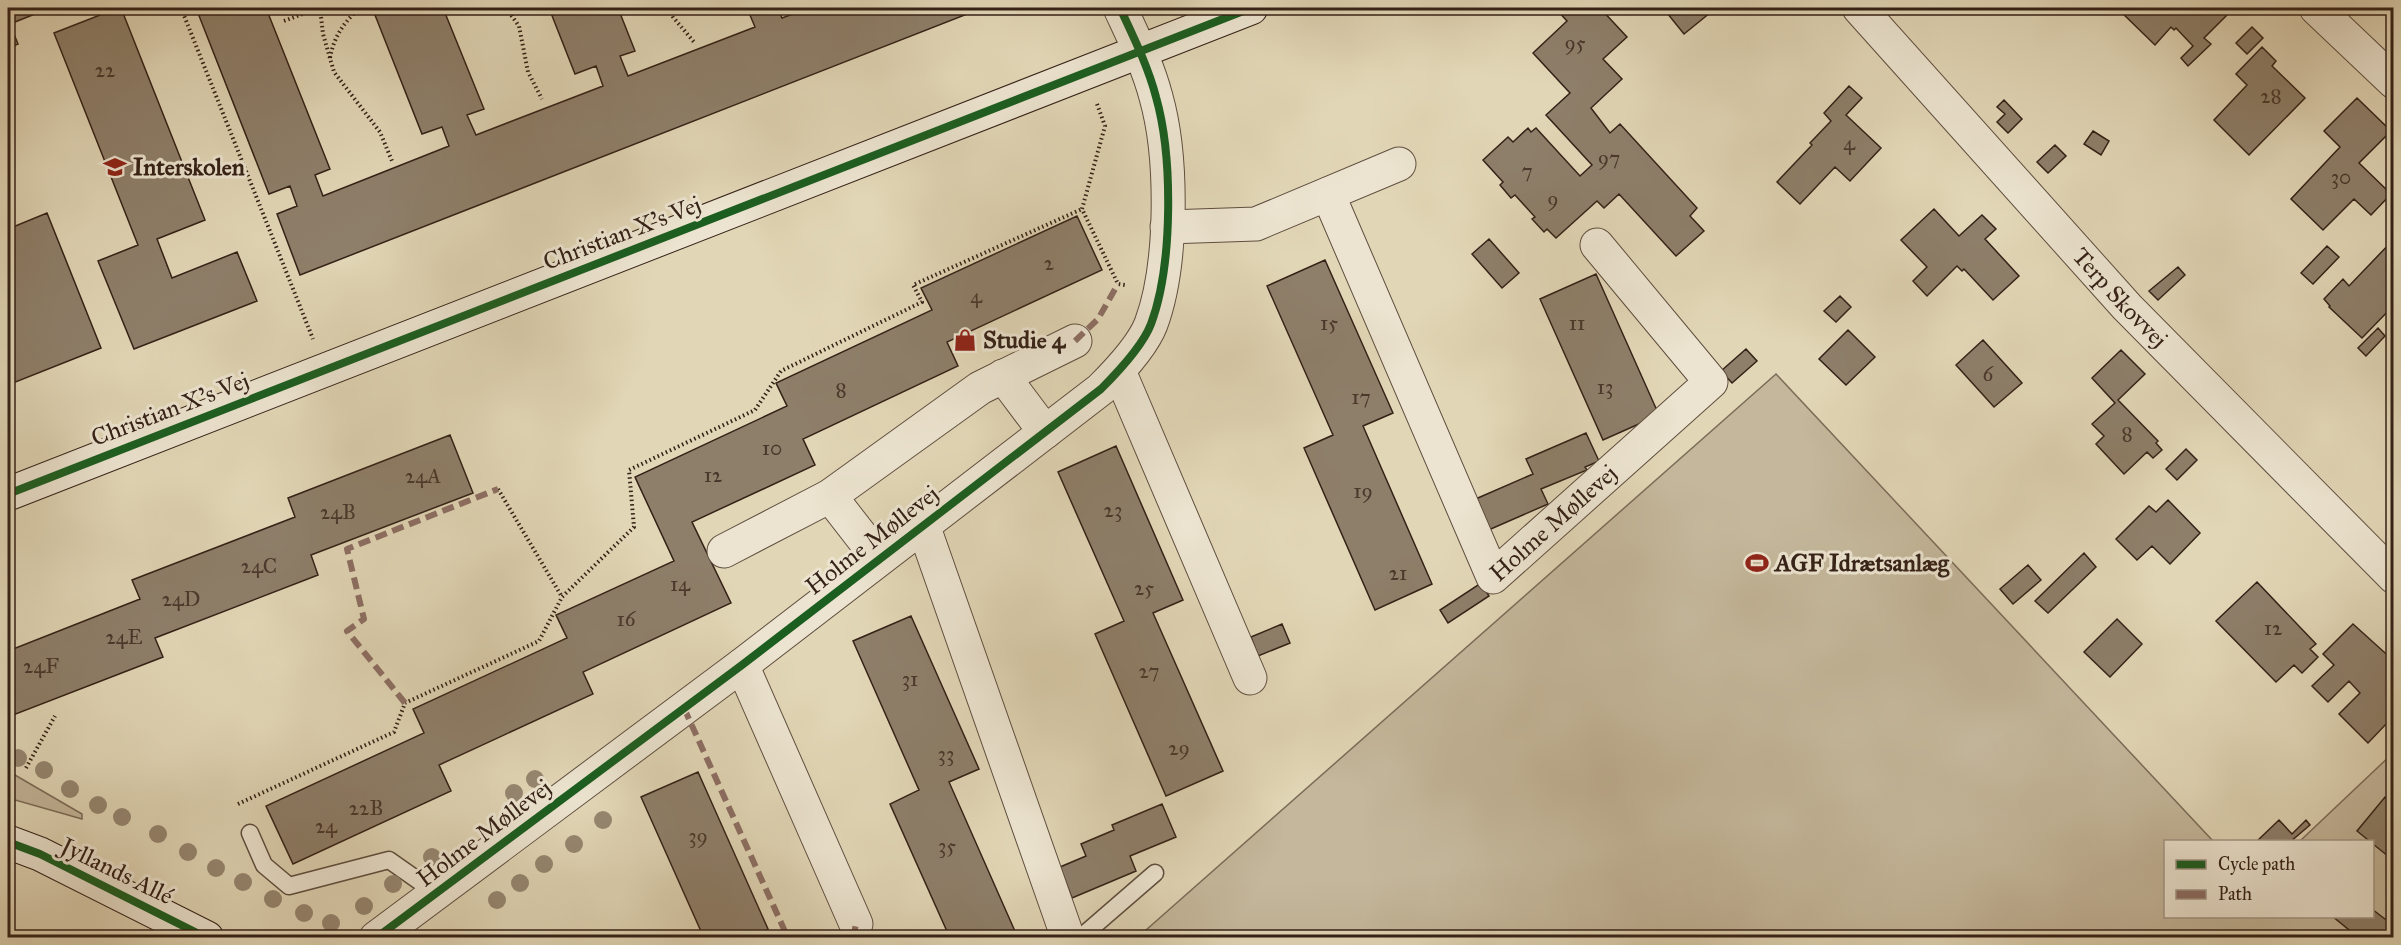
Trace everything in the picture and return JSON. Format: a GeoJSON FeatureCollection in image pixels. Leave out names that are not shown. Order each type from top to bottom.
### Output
{"type":"FeatureCollection","features":[{"type":"Feature","properties":{"kind":"street","name":"Holme Møllevej"},"geometry":{"type":"LineString","coordinates":[[376,938],[742,665],[1101,389],[1119,372],[1150,326],[1160,293],[1167,227],[1167,181],[1160,111],[1140,51],[1120,8]]}},
{"type":"Feature","properties":{"kind":"street","name":"Christian X's Vej"},"geometry":{"type":"LineString","coordinates":[[8,494],[1251,8]]}},
{"type":"Feature","properties":{"kind":"street","name":"Terp Skovvej"},"geometry":{"type":"LineString","coordinates":[[1859,8],[2127,307],[2394,577]]}},
{"type":"Feature","properties":{"kind":"street"},"geometry":{"type":"LineString","coordinates":[[2316,8],[2394,82]]}},
{"type":"Feature","properties":{"kind":"street"},"geometry":{"type":"LineString","coordinates":[[1167,227],[1256,224],[1399,164]]}},
{"type":"Feature","properties":{"kind":"street","name":"Holme Møllevej"},"geometry":{"type":"LineString","coordinates":[[1328,194],[1493,577],[1711,382],[1597,245]]}},
{"type":"Feature","properties":{"kind":"street"},"geometry":{"type":"LineString","coordinates":[[724,551],[830,496],[980,387],[1075,340]]}},
{"type":"Feature","properties":{"kind":"street"},"geometry":{"type":"LineString","coordinates":[[1119,372],[1250,678]]}},
{"type":"Feature","properties":{"kind":"street"},"geometry":{"type":"LineString","coordinates":[[1003,376],[1045,432]]}},
{"type":"Feature","properties":{"kind":"street","name":"Holme Møllevej"},"geometry":{"type":"LineString","coordinates":[[830,496],[879,559]]}},
{"type":"Feature","properties":{"kind":"street","name":"Holme Møllevej"},"geometry":{"type":"LineString","coordinates":[[923,525],[1068,938]]}},
{"type":"Feature","properties":{"kind":"street"},"geometry":{"type":"LineString","coordinates":[[742,665],[856,924]]}},
{"type":"Feature","properties":{"kind":"street","name":"Jyllands Allé"},"geometry":{"type":"LineString","coordinates":[[8,842],[50,859],[207,938]]}},
{"type":"Feature","properties":{"kind":"lane"},"geometry":{"type":"LineString","coordinates":[[250,833],[264,865],[289,886],[389,860],[436,892]]}},
{"type":"Feature","properties":{"kind":"lane"},"geometry":{"type":"LineString","coordinates":[[1080,938],[1155,873]]}},
{"type":"Feature","properties":{"kind":"path"},"geometry":{"type":"LineString","coordinates":[[181,8],[325,370]]}},
{"type":"Feature","properties":{"kind":"path"},"geometry":{"type":"LineString","coordinates":[[284,21],[319,8],[329,60],[334,72],[380,132],[392,161]]}},
{"type":"Feature","properties":{"kind":"path"},"geometry":{"type":"LineString","coordinates":[[329,60],[333,42],[341,27],[358,8]]}},
{"type":"Feature","properties":{"kind":"path"},"geometry":{"type":"LineString","coordinates":[[506,8],[519,26],[528,72],[542,99]]}},
{"type":"Feature","properties":{"kind":"path"},"geometry":{"type":"LineString","coordinates":[[669,8],[673,17],[694,42]]}},
{"type":"Feature","properties":{"kind":"path"},"geometry":{"type":"LineString","coordinates":[[1085,72],[1105,126],[1082,209],[1118,284],[1160,293]]}},
{"type":"Feature","properties":{"kind":"path"},"geometry":{"type":"LineString","coordinates":[[238,804],[394,732],[405,703],[539,641],[562,597],[634,527],[629,470],[755,410],[781,371],[922,302],[913,285],[1082,209]]}},
{"type":"Feature","properties":{"kind":"path"},"geometry":{"type":"LineString","coordinates":[[498,489],[562,597]]}},
{"type":"Feature","properties":{"kind":"path"},"geometry":{"type":"LineString","coordinates":[[26,768],[55,716]]}},
{"type":"Feature","properties":{"kind":"shaded area","name":"AGF Idrætsanlæg"},"geometry":{"type":"Polygon","coordinates":[[[1776,374],[2212,840],[2164,840],[2164,918],[2374,918],[2374,840],[2301,840],[2393,753],[2393,937],[1137,938],[1776,374]]]}},
{"type":"Feature","properties":{"kind":"shaded area"},"geometry":{"type":"Polygon","coordinates":[[[8,771],[82,814],[82,819],[8,798],[8,771]]]}},
{"type":"Feature","properties":{"kind":"building"},"geometry":{"type":"Polygon","coordinates":[[[8,8],[50,8],[10,24],[18,44],[8,48],[8,8]]]}},
{"type":"Feature","properties":{"kind":"building"},"geometry":{"type":"Polygon","coordinates":[[[121,8],[205,220],[157,239],[172,278],[237,252],[257,301],[134,349],[98,261],[138,245],[54,33],[121,8]]]}},
{"type":"Feature","properties":{"kind":"building"},"geometry":{"type":"Polygon","coordinates":[[[196,8],[266,8],[330,169],[315,175],[323,196],[449,146],[442,127],[422,134],[373,10],[379,8],[443,8],[484,109],[467,115],[476,135],[603,86],[596,66],[575,74],[549,8],[618,8],[635,51],[620,56],[628,76],[755,27],[747,8],[778,8],[782,18],[809,8],[976,8],[975,11],[300,275],[277,214],[297,206],[290,186],[269,194],[196,8]]]}},
{"type":"Feature","properties":{"kind":"building"},"geometry":{"type":"Polygon","coordinates":[[[1600,8],[1627,37],[1603,59],[1622,79],[1591,108],[1610,133],[1620,124],[1697,208],[1690,216],[1704,231],[1676,256],[1619,194],[1604,208],[1597,201],[1556,238],[1547,229],[1544,232],[1532,219],[1535,217],[1515,195],[1511,198],[1500,185],[1503,182],[1483,160],[1508,137],[1513,142],[1528,128],[1531,132],[1536,128],[1580,176],[1592,165],[1546,115],[1570,93],[1533,53],[1567,21],[1556,9],[1600,8]]]}},
{"type":"Feature","properties":{"kind":"building"},"geometry":{"type":"Polygon","coordinates":[[[1663,8],[1716,8],[1684,34],[1663,8]]]}},
{"type":"Feature","properties":{"kind":"building"},"geometry":{"type":"Polygon","coordinates":[[[2117,8],[2225,8],[2230,12],[2204,38],[2211,44],[2188,66],[2181,58],[2193,46],[2176,28],[2174,30],[2171,27],[2155,45],[2117,8]]]}},
{"type":"Feature","properties":{"kind":"building"},"geometry":{"type":"Polygon","coordinates":[[[2252,27],[2263,38],[2247,54],[2236,43],[2252,27]]]}},
{"type":"Feature","properties":{"kind":"building"},"geometry":{"type":"Polygon","coordinates":[[[2262,47],[2276,61],[2272,66],[2305,98],[2249,155],[2214,120],[2247,85],[2236,74],[2262,47]]]}},
{"type":"Feature","properties":{"kind":"building"},"geometry":{"type":"Polygon","coordinates":[[[1849,86],[1862,98],[1846,115],[1881,148],[1850,181],[1835,167],[1800,204],[1777,182],[1831,121],[1824,113],[1849,86]]]}},
{"type":"Feature","properties":{"kind":"building"},"geometry":{"type":"Polygon","coordinates":[[[2357,98],[2391,131],[2359,163],[2391,194],[2371,215],[2354,199],[2323,230],[2291,199],[2340,147],[2324,131],[2357,98]]]}},
{"type":"Feature","properties":{"kind":"building"},"geometry":{"type":"Polygon","coordinates":[[[2004,100],[2022,119],[2008,133],[1997,122],[2005,114],[1997,107],[2004,100]]]}},
{"type":"Feature","properties":{"kind":"building"},"geometry":{"type":"Polygon","coordinates":[[[2093,131],[2109,141],[2101,155],[2084,144],[2093,131]]]}},
{"type":"Feature","properties":{"kind":"building"},"geometry":{"type":"Polygon","coordinates":[[[2055,145],[2066,156],[2048,173],[2037,162],[2055,145]]]}},
{"type":"Feature","properties":{"kind":"building"},"geometry":{"type":"Polygon","coordinates":[[[1934,209],[1959,236],[1982,215],[1996,229],[1985,239],[2019,276],[1993,300],[1964,269],[1962,271],[1957,266],[1927,296],[1913,281],[1927,267],[1901,240],[1934,209]]]}},
{"type":"Feature","properties":{"kind":"building"},"geometry":{"type":"Polygon","coordinates":[[[47,213],[101,348],[8,385],[8,229],[47,213]]]}},
{"type":"Feature","properties":{"kind":"building"},"geometry":{"type":"Polygon","coordinates":[[[1077,216],[1102,270],[947,342],[958,366],[803,439],[815,465],[692,522],[731,603],[583,672],[593,694],[439,765],[451,791],[293,864],[266,806],[424,733],[413,709],[567,638],[556,615],[674,561],[635,477],[787,406],[776,383],[932,310],[921,288],[1077,216]]]}},
{"type":"Feature","properties":{"kind":"building"},"geometry":{"type":"Polygon","coordinates":[[[1489,239],[1519,273],[1502,288],[1472,254],[1489,239]]]}},
{"type":"Feature","properties":{"kind":"building"},"geometry":{"type":"Polygon","coordinates":[[[2394,239],[2394,305],[2362,338],[2329,307],[2324,299],[2343,279],[2349,286],[2394,239]]]}},
{"type":"Feature","properties":{"kind":"building"},"geometry":{"type":"Polygon","coordinates":[[[2327,246],[2339,257],[2313,284],[2301,273],[2327,246]]]}},
{"type":"Feature","properties":{"kind":"building"},"geometry":{"type":"Polygon","coordinates":[[[1325,260],[1393,413],[1363,426],[1432,584],[1375,610],[1304,448],[1333,435],[1267,286],[1325,260]]]}},
{"type":"Feature","properties":{"kind":"building"},"geometry":{"type":"Polygon","coordinates":[[[2178,267],[2185,275],[2158,300],[2149,291],[2178,267]]]}},
{"type":"Feature","properties":{"kind":"building"},"geometry":{"type":"Polygon","coordinates":[[[1596,274],[1659,415],[1603,440],[1540,299],[1596,274]]]}},
{"type":"Feature","properties":{"kind":"building"},"geometry":{"type":"Polygon","coordinates":[[[1840,296],[1851,307],[1836,322],[1824,311],[1840,296]]]}},
{"type":"Feature","properties":{"kind":"building"},"geometry":{"type":"Polygon","coordinates":[[[2378,328],[2385,336],[2366,356],[2358,348],[2378,328]]]}},
{"type":"Feature","properties":{"kind":"building"},"geometry":{"type":"Polygon","coordinates":[[[1848,330],[1875,357],[1846,385],[1819,359],[1848,330]]]}},
{"type":"Feature","properties":{"kind":"building"},"geometry":{"type":"Polygon","coordinates":[[[1983,340],[2022,383],[1994,407],[1956,365],[1983,340]]]}},
{"type":"Feature","properties":{"kind":"building"},"geometry":{"type":"Polygon","coordinates":[[[1746,349],[1757,361],[1732,383],[1721,371],[1746,349]]]}},
{"type":"Feature","properties":{"kind":"building"},"geometry":{"type":"Polygon","coordinates":[[[2121,350],[2145,374],[2118,400],[2158,441],[2156,443],[2162,450],[2153,458],[2147,452],[2124,474],[2096,444],[2104,436],[2092,424],[2115,403],[2092,378],[2121,350]]]}},
{"type":"Feature","properties":{"kind":"building"},"geometry":{"type":"Polygon","coordinates":[[[1586,433],[1599,461],[1585,467],[1587,470],[1541,489],[1548,504],[1484,532],[1471,501],[1533,474],[1526,459],[1586,433]]]}},
{"type":"Feature","properties":{"kind":"building"},"geometry":{"type":"Polygon","coordinates":[[[450,435],[473,493],[311,555],[318,575],[155,638],[163,657],[8,717],[8,651],[140,599],[132,580],[295,517],[288,498],[450,435]]]}},
{"type":"Feature","properties":{"kind":"building"},"geometry":{"type":"Polygon","coordinates":[[[1116,446],[1183,600],[1153,613],[1223,771],[1166,796],[1095,634],[1124,621],[1058,472],[1116,446]]]}},
{"type":"Feature","properties":{"kind":"building"},"geometry":{"type":"Polygon","coordinates":[[[2186,449],[2197,460],[2177,480],[2166,469],[2186,449]]]}},
{"type":"Feature","properties":{"kind":"building"},"geometry":{"type":"Polygon","coordinates":[[[2168,500],[2200,533],[2170,564],[2152,546],[2137,560],[2116,539],[2149,506],[2156,512],[2168,500]]]}},
{"type":"Feature","properties":{"kind":"building"},"geometry":{"type":"Polygon","coordinates":[[[2084,553],[2096,567],[2048,613],[2035,601],[2084,553]]]}},
{"type":"Feature","properties":{"kind":"building"},"geometry":{"type":"Polygon","coordinates":[[[2028,565],[2041,580],[2013,604],[2000,589],[2028,565]]]}},
{"type":"Feature","properties":{"kind":"building"},"geometry":{"type":"Polygon","coordinates":[[[2257,582],[2316,644],[2310,649],[2318,657],[2302,673],[2294,665],[2276,682],[2216,621],[2257,582]]]}},
{"type":"Feature","properties":{"kind":"building"},"geometry":{"type":"Polygon","coordinates":[[[1481,583],[1489,596],[1448,623],[1440,610],[1481,583]]]}},
{"type":"Feature","properties":{"kind":"building"},"geometry":{"type":"Polygon","coordinates":[[[911,616],[979,769],[949,782],[1018,938],[950,938],[890,804],[919,790],[853,641],[911,616]]]}},
{"type":"Feature","properties":{"kind":"building"},"geometry":{"type":"Polygon","coordinates":[[[2117,619],[2142,644],[2110,677],[2084,652],[2117,619]]]}},
{"type":"Feature","properties":{"kind":"building"},"geometry":{"type":"Polygon","coordinates":[[[1282,624],[1290,643],[1258,656],[1251,637],[1282,624]]]}},
{"type":"Feature","properties":{"kind":"building"},"geometry":{"type":"Polygon","coordinates":[[[2353,624],[2394,661],[2394,724],[2392,726],[2388,722],[2368,743],[2339,714],[2360,693],[2349,681],[2328,702],[2312,686],[2334,665],[2323,654],[2353,624]]]}},
{"type":"Feature","properties":{"kind":"building"},"geometry":{"type":"Polygon","coordinates":[[[698,772],[768,929],[749,938],[704,938],[641,797],[698,772]]]}},
{"type":"Feature","properties":{"kind":"building"},"geometry":{"type":"Polygon","coordinates":[[[2385,797],[2394,805],[2394,861],[2374,845],[2374,840],[2368,840],[2357,831],[2385,797]]]}},
{"type":"Feature","properties":{"kind":"building"},"geometry":{"type":"Polygon","coordinates":[[[1162,804],[1176,837],[1130,856],[1136,871],[1072,898],[1060,867],[1086,856],[1081,844],[1114,830],[1112,825],[1162,804]]]}},
{"type":"Feature","properties":{"kind":"building"},"geometry":{"type":"Polygon","coordinates":[[[2279,820],[2292,834],[2306,820],[2310,825],[2292,840],[2258,840],[2279,820]]]}},
{"type":"Feature","properties":{"kind":"building"},"geometry":{"type":"Polygon","coordinates":[[[2374,911],[2394,926],[2394,938],[2359,938],[2334,918],[2374,918],[2374,911]]]}},
{"type":"Feature","properties":{"kind":"marked path"},"geometry":{"type":"LineString","coordinates":[[1075,341],[1098,319],[1118,284]]}},
{"type":"Feature","properties":{"kind":"marked path"},"geometry":{"type":"LineString","coordinates":[[405,703],[347,631],[364,619],[347,549],[498,489]]}},
{"type":"Feature","properties":{"kind":"marked path"},"geometry":{"type":"LineString","coordinates":[[684,708],[788,938]]}},
{"type":"Feature","properties":{"kind":"marked path"},"geometry":{"type":"LineString","coordinates":[[853,938],[856,924]]}},
{"type":"Feature","properties":{"kind":"cycle path"},"geometry":{"type":"LineString","coordinates":[[376,938],[742,665],[1101,389],[1129,358],[1147,332],[1158,300],[1167,242],[1168,180],[1162,122],[1153,85],[1120,8]]}},
{"type":"Feature","properties":{"kind":"cycle path"},"geometry":{"type":"LineString","coordinates":[[8,494],[1251,8]]}},
{"type":"Feature","properties":{"kind":"cycle path"},"geometry":{"type":"LineString","coordinates":[[8,842],[40,854],[207,938]]}},
{"type":"Feature","properties":{"kind":"place","name":"Interskolen"},"geometry":{"type":"Point","coordinates":[115,167]}},
{"type":"Feature","properties":{"kind":"place","name":"Studie 4"},"geometry":{"type":"Point","coordinates":[965,340]}},
{"type":"Feature","properties":{"kind":"place","name":"AGF Idrætsanlæg"},"geometry":{"type":"Point","coordinates":[1757,563]}}]}
